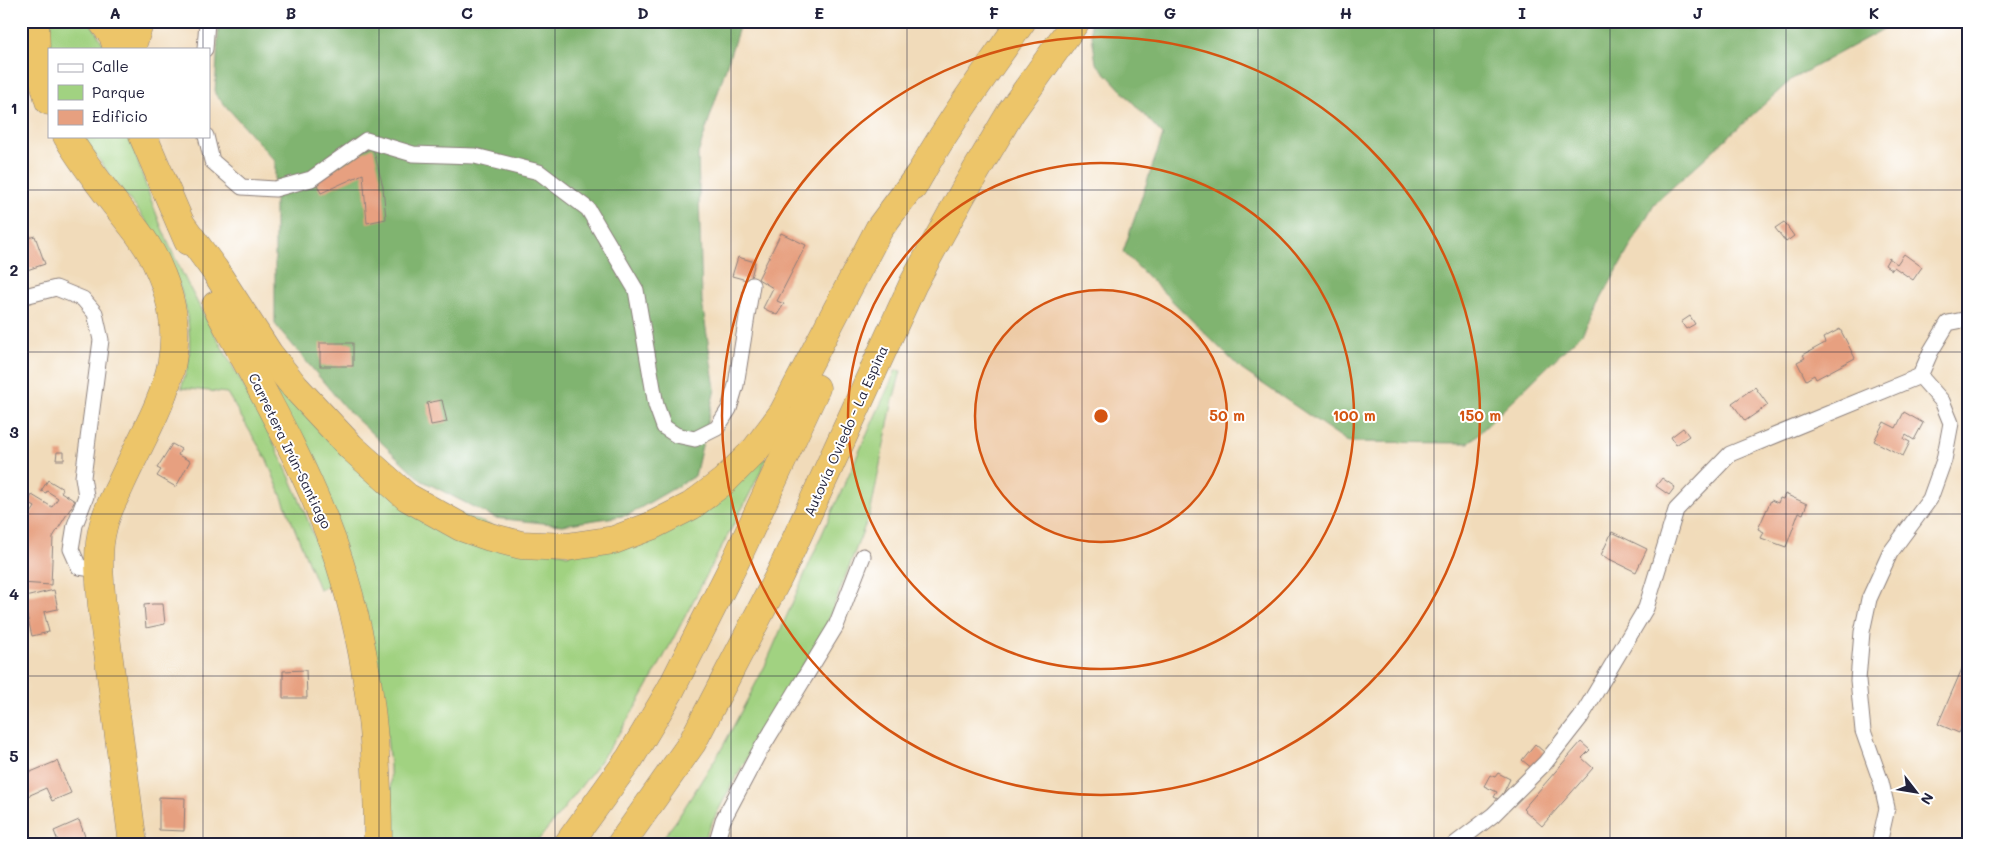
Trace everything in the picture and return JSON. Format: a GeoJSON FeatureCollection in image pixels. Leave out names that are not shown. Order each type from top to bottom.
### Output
{"type":"FeatureCollection","features":[{"type":"Feature","properties":{"kind":"highway"},"geometry":{"type":"LineString","coordinates":[[35,21],[36,52],[48,97]]}},
{"type":"Feature","properties":{"kind":"highway"},"geometry":{"type":"LineString","coordinates":[[102,21],[113,35],[117,48]]}},
{"type":"Feature","properties":{"kind":"highway"},"geometry":{"type":"LineString","coordinates":[[132,48],[140,21]]}},
{"type":"Feature","properties":{"kind":"highway"},"geometry":{"type":"LineString","coordinates":[[181,224],[214,270],[268,354],[295,387],[350,447],[407,497],[461,527],[490,538],[521,545],[567,547],[614,540],[651,526],[691,506],[724,482],[756,449],[783,413],[879,229],[922,171],[1022,21]]}},
{"type":"Feature","properties":{"kind":"highway","name":"Autovía Oviedo - La Espina"},"geometry":{"type":"LineString","coordinates":[[621,844],[692,743],[780,574],[913,284],[1011,112],[1076,21]]}},
{"type":"Feature","properties":{"kind":"highway"},"geometry":{"type":"LineString","coordinates":[[68,138],[90,172],[150,250],[167,288],[175,330],[175,348],[167,387],[124,476],[103,527],[99,548],[99,570],[106,643],[133,844]]}},
{"type":"Feature","properties":{"kind":"highway","name":"Carretera Irún-Santiago"},"geometry":{"type":"LineString","coordinates":[[144,138],[210,293],[306,479],[344,576],[368,682],[376,762],[378,844]]}},
{"type":"Feature","properties":{"kind":"highway"},"geometry":{"type":"LineString","coordinates":[[568,844],[630,758],[670,691],[737,558],[872,267],[922,171]]}},
{"type":"Feature","properties":{"kind":"highway"},"geometry":{"type":"LineString","coordinates":[[639,844],[658,817],[707,735],[754,646],[780,574]]}},
{"type":"Feature","properties":{"kind":"street"},"geometry":{"type":"LineString","coordinates":[[206,48],[207,21]]}},
{"type":"Feature","properties":{"kind":"street"},"geometry":{"type":"LineString","coordinates":[[206,138],[212,161],[242,187],[276,189],[312,179],[366,140],[414,154],[476,156],[539,172],[588,209],[636,290],[656,405],[664,427],[676,435],[695,439],[717,428],[729,408],[736,385],[752,285]]}},
{"type":"Feature","properties":{"kind":"street"},"geometry":{"type":"LineString","coordinates":[[21,297],[56,288],[83,300],[95,313],[101,340],[83,476],[86,496],[75,525],[71,549],[79,566],[99,570]]}},
{"type":"Feature","properties":{"kind":"street"},"geometry":{"type":"LineString","coordinates":[[1455,844],[1493,815],[1545,763],[1581,717],[1646,608],[1676,510],[1730,454],[1920,376],[1931,351],[1948,323],[1968,319]]}},
{"type":"Feature","properties":{"kind":"street"},"geometry":{"type":"LineString","coordinates":[[1879,844],[1887,808],[1881,782],[1863,731],[1858,680],[1861,642],[1869,599],[1890,553],[1930,498],[1944,460],[1951,423],[1942,401],[1920,376]]}},
{"type":"Feature","properties":{"kind":"street"},"geometry":{"type":"LineString","coordinates":[[716,844],[723,820],[758,754],[836,626],[863,556]]}},
{"type":"Feature","properties":{"kind":"green space"},"geometry":{"type":"Polygon","coordinates":[[[47,21],[90,21],[105,48],[49,48],[47,21]]]}},
{"type":"Feature","properties":{"kind":"green space"},"geometry":{"type":"Polygon","coordinates":[[[219,21],[741,21],[698,154],[702,302],[715,389],[695,476],[628,515],[562,525],[495,518],[421,480],[347,410],[275,324],[275,161],[215,94],[219,21]]]}},
{"type":"Feature","properties":{"kind":"green space"},"geometry":{"type":"Polygon","coordinates":[[[1090,21],[1898,21],[1792,79],[1654,204],[1582,333],[1469,443],[1348,442],[1241,369],[1123,252],[1163,135],[1096,63],[1090,21]]]}},
{"type":"Feature","properties":{"kind":"green space"},"geometry":{"type":"Polygon","coordinates":[[[83,138],[131,138],[152,204],[173,255],[262,420],[284,465],[306,515],[332,585],[319,589],[267,460],[227,393],[181,388],[187,369],[190,339],[184,300],[178,281],[161,246],[137,209],[120,189],[83,138]]]}},
{"type":"Feature","properties":{"kind":"green space"},"geometry":{"type":"Polygon","coordinates":[[[896,370],[901,371],[892,404],[871,510],[824,631],[768,721],[701,844],[658,844],[676,821],[722,748],[765,666],[896,370]]]}},
{"type":"Feature","properties":{"kind":"green space"},"geometry":{"type":"Polygon","coordinates":[[[270,378],[373,480],[567,555],[767,458],[640,700],[597,765],[535,844],[392,844],[390,766],[381,679],[270,378]]]}},
{"type":"Feature","properties":{"kind":"building"},"geometry":{"type":"Polygon","coordinates":[[[373,147],[383,187],[386,219],[367,223],[363,174],[321,193],[314,179],[373,147]]]}},
{"type":"Feature","properties":{"kind":"building"},"geometry":{"type":"Polygon","coordinates":[[[1784,222],[1794,236],[1786,242],[1775,228],[1784,222]]]}},
{"type":"Feature","properties":{"kind":"building"},"geometry":{"type":"Polygon","coordinates":[[[781,233],[806,245],[777,301],[784,304],[777,315],[763,308],[773,288],[758,279],[781,233]]]}},
{"type":"Feature","properties":{"kind":"building"},"geometry":{"type":"Polygon","coordinates":[[[35,236],[45,264],[21,272],[21,240],[35,236]]]}},
{"type":"Feature","properties":{"kind":"building"},"geometry":{"type":"Polygon","coordinates":[[[1904,254],[1922,267],[1913,280],[1894,267],[1892,270],[1885,265],[1889,258],[1897,264],[1904,254]]]}},
{"type":"Feature","properties":{"kind":"building"},"geometry":{"type":"Polygon","coordinates":[[[738,257],[755,262],[750,281],[732,276],[738,257]]]}},
{"type":"Feature","properties":{"kind":"building"},"geometry":{"type":"Polygon","coordinates":[[[1690,316],[1695,324],[1686,329],[1681,322],[1690,316]]]}},
{"type":"Feature","properties":{"kind":"building"},"geometry":{"type":"Polygon","coordinates":[[[1840,329],[1855,358],[1816,379],[1814,375],[1806,380],[1797,362],[1805,358],[1803,355],[1825,343],[1823,338],[1840,329]]]}},
{"type":"Feature","properties":{"kind":"building"},"geometry":{"type":"Polygon","coordinates":[[[320,343],[353,343],[353,366],[320,366],[320,343]]]}},
{"type":"Feature","properties":{"kind":"building"},"geometry":{"type":"Polygon","coordinates":[[[1755,387],[1768,405],[1745,421],[1732,403],[1755,387]]]}},
{"type":"Feature","properties":{"kind":"building"},"geometry":{"type":"Polygon","coordinates":[[[442,400],[447,422],[431,425],[427,403],[442,400]]]}},
{"type":"Feature","properties":{"kind":"building"},"geometry":{"type":"Polygon","coordinates":[[[1904,412],[1923,423],[1914,440],[1906,435],[1904,439],[1910,442],[1903,456],[1874,441],[1884,422],[1896,428],[1904,412]]]}},
{"type":"Feature","properties":{"kind":"building"},"geometry":{"type":"Polygon","coordinates":[[[1683,428],[1689,436],[1676,445],[1671,437],[1683,428]]]}},
{"type":"Feature","properties":{"kind":"building"},"geometry":{"type":"Polygon","coordinates":[[[172,444],[181,449],[178,455],[190,461],[176,487],[157,476],[161,470],[157,468],[172,444]]]}},
{"type":"Feature","properties":{"kind":"building"},"geometry":{"type":"Polygon","coordinates":[[[57,452],[64,452],[64,460],[56,460],[57,452]]]}},
{"type":"Feature","properties":{"kind":"building"},"geometry":{"type":"Polygon","coordinates":[[[1662,478],[1675,487],[1669,495],[1656,486],[1662,478]]]}},
{"type":"Feature","properties":{"kind":"building"},"geometry":{"type":"Polygon","coordinates":[[[48,480],[63,489],[61,492],[75,501],[53,537],[51,585],[21,583],[21,521],[26,521],[35,507],[28,503],[32,495],[52,507],[58,498],[47,491],[46,493],[41,491],[48,480]]]}},
{"type":"Feature","properties":{"kind":"building"},"geometry":{"type":"Polygon","coordinates":[[[1785,494],[1807,504],[1803,514],[1799,512],[1786,547],[1761,538],[1764,532],[1758,529],[1771,500],[1778,503],[1785,494]]]}},
{"type":"Feature","properties":{"kind":"building"},"geometry":{"type":"Polygon","coordinates":[[[1612,532],[1647,549],[1636,572],[1601,555],[1612,532]]]}},
{"type":"Feature","properties":{"kind":"building"},"geometry":{"type":"Polygon","coordinates":[[[54,590],[58,609],[44,612],[49,632],[32,636],[26,611],[21,613],[21,598],[54,590]]]}},
{"type":"Feature","properties":{"kind":"building"},"geometry":{"type":"Polygon","coordinates":[[[163,604],[165,624],[146,628],[144,605],[163,604]]]}},
{"type":"Feature","properties":{"kind":"building"},"geometry":{"type":"Polygon","coordinates":[[[1968,655],[1968,714],[1959,733],[1938,724],[1968,655]]]}},
{"type":"Feature","properties":{"kind":"building"},"geometry":{"type":"Polygon","coordinates":[[[306,670],[307,698],[283,698],[283,671],[306,670]]]}},
{"type":"Feature","properties":{"kind":"building"},"geometry":{"type":"Polygon","coordinates":[[[1581,742],[1590,750],[1582,758],[1593,768],[1542,826],[1523,809],[1581,742]]]}},
{"type":"Feature","properties":{"kind":"building"},"geometry":{"type":"Polygon","coordinates":[[[1535,744],[1545,753],[1533,769],[1522,760],[1535,744]]]}},
{"type":"Feature","properties":{"kind":"building"},"geometry":{"type":"Polygon","coordinates":[[[57,761],[71,793],[52,801],[46,788],[21,799],[21,776],[57,761]]]}},
{"type":"Feature","properties":{"kind":"building"},"geometry":{"type":"Polygon","coordinates":[[[1498,773],[1510,779],[1500,800],[1494,797],[1497,792],[1484,786],[1490,775],[1495,777],[1498,773]]]}},
{"type":"Feature","properties":{"kind":"building"},"geometry":{"type":"Polygon","coordinates":[[[159,797],[185,798],[184,831],[159,830],[159,797]]]}},
{"type":"Feature","properties":{"kind":"building"},"geometry":{"type":"Polygon","coordinates":[[[79,820],[86,839],[75,844],[59,844],[54,831],[79,820]]]}}]}
